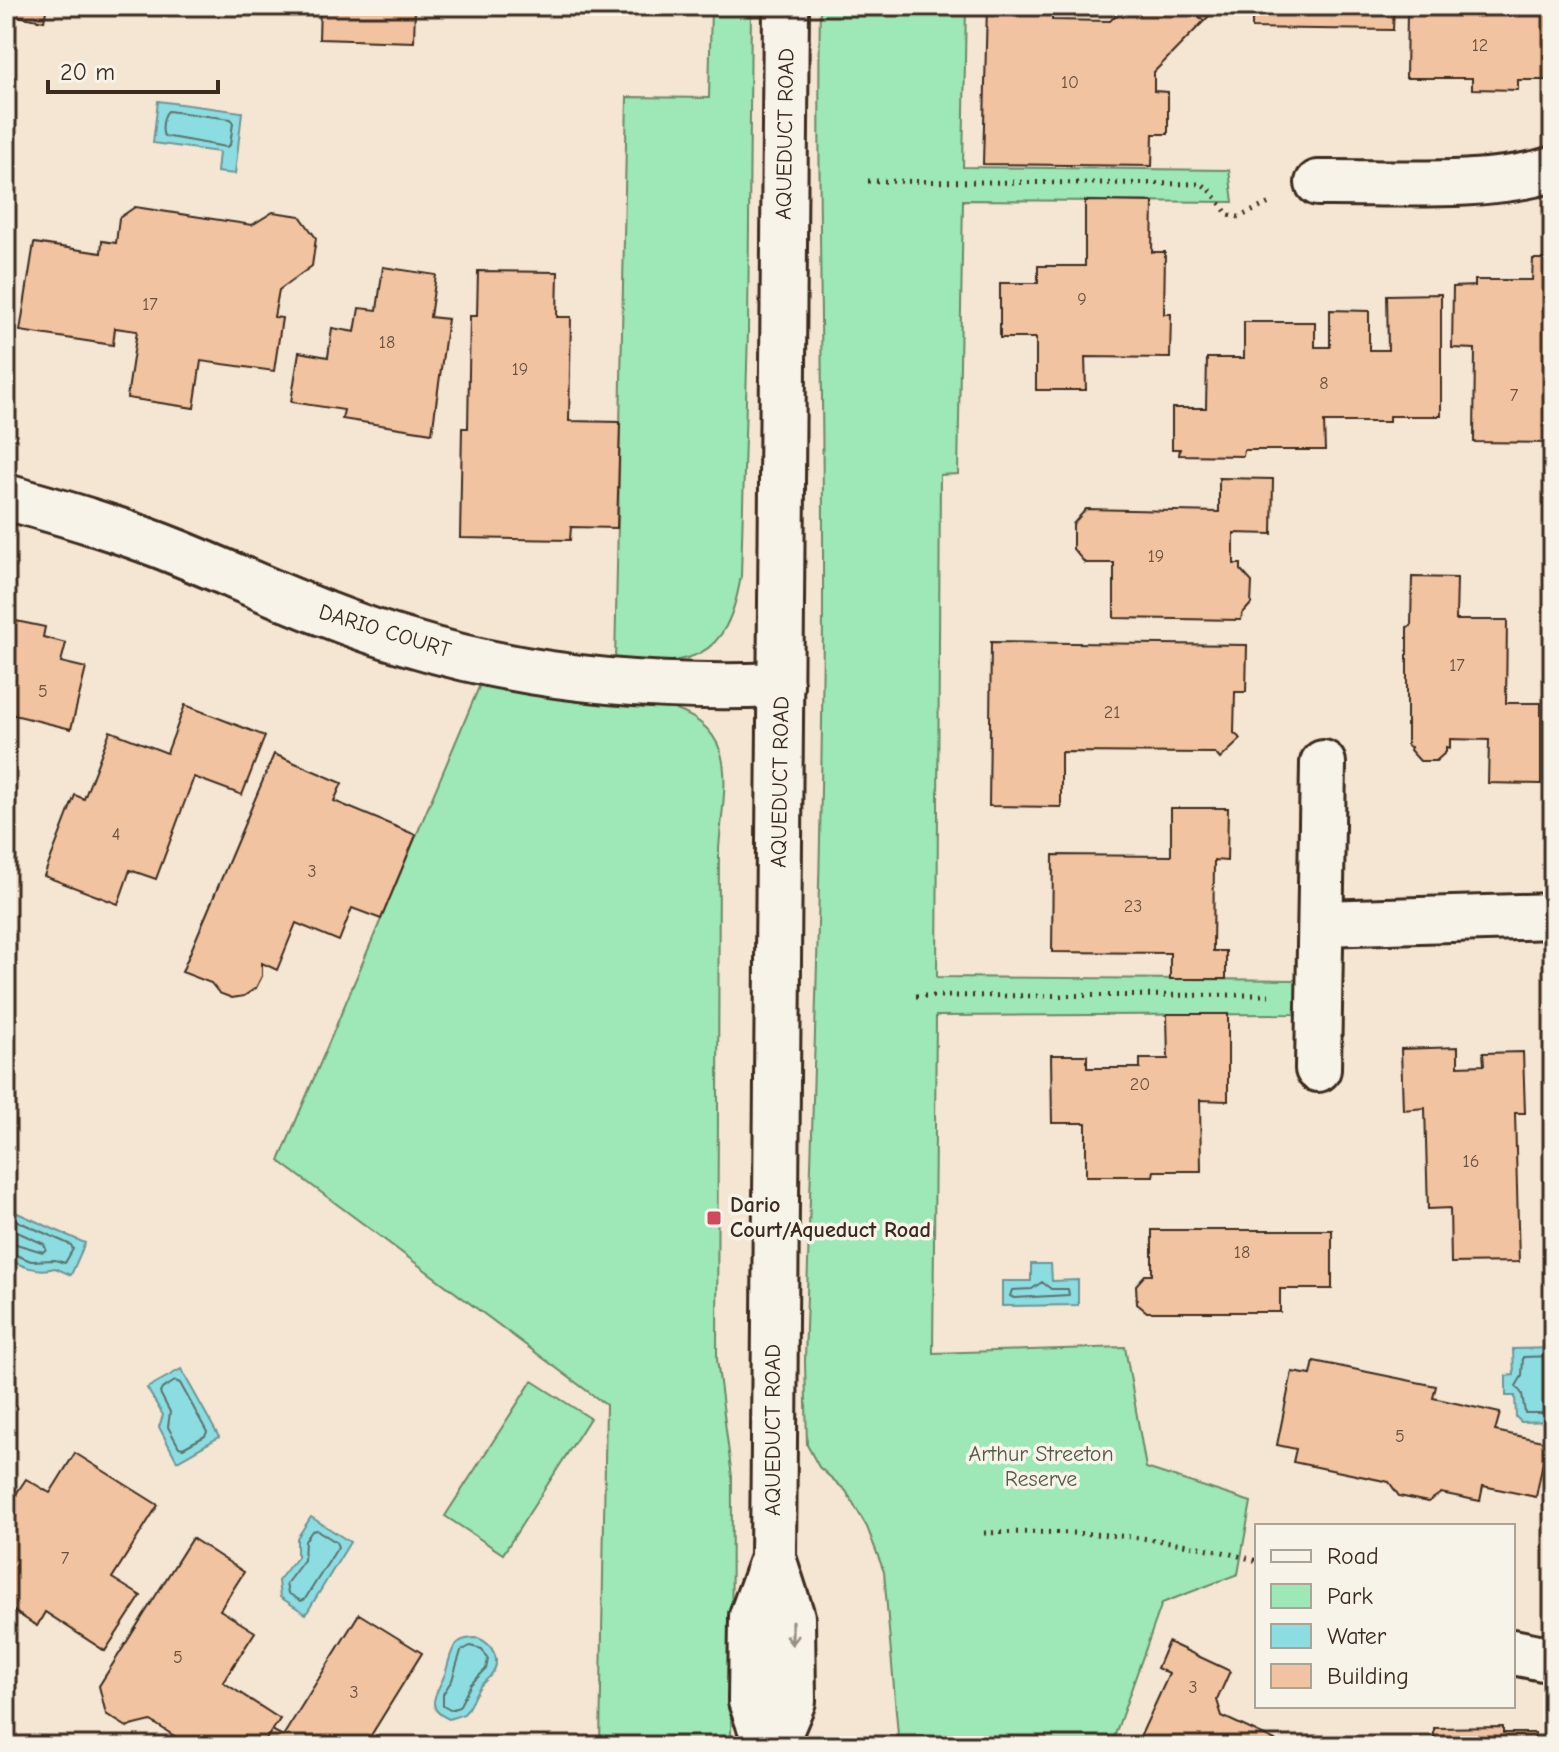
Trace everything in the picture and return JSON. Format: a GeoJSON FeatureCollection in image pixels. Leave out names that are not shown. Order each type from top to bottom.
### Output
{"type":"FeatureCollection","features":[{"type":"Feature","properties":{"kind":"main road","name":"AQUEDUCT ROAD"},"geometry":{"type":"LineString","coordinates":[[774,1746],[793,1701],[792,1617],[773,1558],[786,6]]}},
{"type":"Feature","properties":{"kind":"main road"},"geometry":{"type":"LineString","coordinates":[[1318,183],[1480,181],[1531,176],[1553,169]]}},
{"type":"Feature","properties":{"kind":"main road","name":"DARIO COURT"},"geometry":{"type":"LineString","coordinates":[[6,497],[72,515],[161,547],[326,615],[411,644],[489,662],[601,679],[709,688],[781,685]]}},
{"type":"Feature","properties":{"kind":"main road"},"geometry":{"type":"LineString","coordinates":[[1318,1069],[1323,763]]}},
{"type":"Feature","properties":{"kind":"main road"},"geometry":{"type":"LineString","coordinates":[[1321,923],[1553,916]]}},
{"type":"Feature","properties":{"kind":"main road","name":"AQUEDUCT ROAD"},"geometry":{"type":"LineString","coordinates":[[767,1746],[751,1701],[752,1616],[773,1558]]}},
{"type":"Feature","properties":{"kind":"main road"},"geometry":{"type":"LineString","coordinates":[[1515,1652],[1553,1660]]}},
{"type":"Feature","properties":{"kind":"path"},"geometry":{"type":"LineString","coordinates":[[868,181],[1202,184],[1212,192],[1228,215],[1239,217],[1318,183]]}},
{"type":"Feature","properties":{"kind":"path"},"geometry":{"type":"LineString","coordinates":[[916,996],[1254,996],[1294,994],[1320,983]]}},
{"type":"Feature","properties":{"kind":"path"},"geometry":{"type":"LineString","coordinates":[[984,1533],[1045,1531],[1165,1540],[1255,1560]]}},
{"type":"Feature","properties":{"kind":"green space"},"geometry":{"type":"Polygon","coordinates":[[[711,6],[751,6],[748,331],[741,576],[726,626],[715,642],[701,652],[685,659],[665,662],[615,662],[627,97],[709,98],[711,6]]]}},
{"type":"Feature","properties":{"kind":"green space","name":"Arthur Streeton Reserve"},"geometry":{"type":"Polygon","coordinates":[[[820,6],[966,6],[963,167],[1229,170],[1233,202],[963,200],[958,474],[940,475],[937,977],[1300,980],[1299,1014],[936,1016],[933,1353],[1125,1347],[1146,1468],[1251,1502],[1238,1574],[1162,1603],[1111,1746],[899,1746],[884,1572],[867,1527],[846,1491],[819,1467],[807,1445],[805,1362],[823,640],[820,6]]]}},
{"type":"Feature","properties":{"kind":"green space"},"geometry":{"type":"Polygon","coordinates":[[[481,682],[664,706],[689,716],[707,728],[718,744],[723,762],[719,849],[717,1359],[732,1477],[731,1746],[600,1746],[606,1405],[279,1161],[481,682]]]}},
{"type":"Feature","properties":{"kind":"green space"},"geometry":{"type":"Polygon","coordinates":[[[532,1381],[590,1418],[503,1554],[445,1516],[532,1381]]]}},
{"type":"Feature","properties":{"kind":"water"},"geometry":{"type":"Polygon","coordinates":[[[158,101],[242,112],[235,174],[217,172],[219,152],[153,143],[158,101]]]}},
{"type":"Feature","properties":{"kind":"water"},"geometry":{"type":"Polygon","coordinates":[[[6,1208],[85,1243],[71,1275],[55,1268],[29,1268],[6,1258],[6,1208]]]}},
{"type":"Feature","properties":{"kind":"water"},"geometry":{"type":"Polygon","coordinates":[[[1031,1264],[1051,1264],[1052,1281],[1078,1280],[1078,1305],[1002,1306],[1002,1281],[1031,1281],[1031,1264]]]}},
{"type":"Feature","properties":{"kind":"water"},"geometry":{"type":"Polygon","coordinates":[[[1553,1348],[1553,1421],[1521,1422],[1516,1417],[1515,1396],[1506,1396],[1506,1376],[1514,1375],[1513,1349],[1553,1348]]]}},
{"type":"Feature","properties":{"kind":"water"},"geometry":{"type":"Polygon","coordinates":[[[181,1369],[219,1437],[177,1461],[159,1427],[163,1415],[147,1388],[181,1369]]]}},
{"type":"Feature","properties":{"kind":"water"},"geometry":{"type":"Polygon","coordinates":[[[311,1517],[350,1542],[306,1614],[280,1597],[278,1581],[297,1557],[297,1538],[311,1517]]]}},
{"type":"Feature","properties":{"kind":"water"},"geometry":{"type":"Polygon","coordinates":[[[468,1638],[478,1638],[492,1649],[496,1659],[494,1671],[478,1689],[464,1714],[449,1719],[436,1709],[435,1697],[454,1647],[468,1638]]]}},
{"type":"Feature","properties":{"kind":"building"},"geometry":{"type":"Polygon","coordinates":[[[6,6],[47,6],[44,21],[6,14],[6,6]]]}},
{"type":"Feature","properties":{"kind":"building"},"geometry":{"type":"Polygon","coordinates":[[[320,6],[415,6],[414,42],[319,39],[320,6]]]}},
{"type":"Feature","properties":{"kind":"building"},"geometry":{"type":"Polygon","coordinates":[[[987,6],[1052,6],[1052,20],[1110,21],[1125,6],[1189,6],[1204,21],[1154,72],[1154,91],[1168,92],[1168,134],[1153,134],[1152,166],[983,164],[987,6]]]}},
{"type":"Feature","properties":{"kind":"building"},"geometry":{"type":"Polygon","coordinates":[[[1189,6],[1219,6],[1204,21],[1189,6]]]}},
{"type":"Feature","properties":{"kind":"building"},"geometry":{"type":"Polygon","coordinates":[[[1252,6],[1394,6],[1393,30],[1252,28],[1252,6]]]}},
{"type":"Feature","properties":{"kind":"building"},"geometry":{"type":"Polygon","coordinates":[[[1440,6],[1553,6],[1553,80],[1518,80],[1518,90],[1472,89],[1472,78],[1406,78],[1407,12],[1439,12],[1440,6]]]}},
{"type":"Feature","properties":{"kind":"building"},"geometry":{"type":"Polygon","coordinates":[[[1085,201],[1153,202],[1152,252],[1165,252],[1164,314],[1171,314],[1170,358],[1085,357],[1086,390],[1036,390],[1036,338],[1000,338],[1000,283],[1038,283],[1038,266],[1085,266],[1085,201]]]}},
{"type":"Feature","properties":{"kind":"building"},"geometry":{"type":"Polygon","coordinates":[[[135,207],[252,225],[273,212],[300,216],[316,238],[312,266],[279,290],[274,317],[282,318],[274,371],[201,361],[194,408],[127,398],[137,331],[115,328],[113,345],[20,331],[34,243],[101,253],[102,241],[116,243],[119,218],[135,207]]]}},
{"type":"Feature","properties":{"kind":"building"},"geometry":{"type":"Polygon","coordinates":[[[1533,259],[1553,259],[1553,443],[1474,442],[1475,349],[1452,348],[1453,287],[1475,286],[1475,280],[1532,280],[1533,259]]]}},
{"type":"Feature","properties":{"kind":"building"},"geometry":{"type":"Polygon","coordinates":[[[383,267],[436,275],[430,317],[448,319],[432,433],[342,419],[344,410],[291,402],[299,352],[328,357],[332,328],[355,332],[359,308],[377,310],[383,267]]]}},
{"type":"Feature","properties":{"kind":"building"},"geometry":{"type":"Polygon","coordinates":[[[478,271],[558,272],[557,317],[571,317],[569,421],[620,422],[617,528],[571,527],[570,540],[460,538],[462,428],[468,428],[470,316],[477,316],[478,271]]]}},
{"type":"Feature","properties":{"kind":"building"},"geometry":{"type":"Polygon","coordinates":[[[1441,294],[1441,416],[1389,416],[1389,422],[1324,422],[1325,450],[1244,450],[1243,456],[1179,455],[1180,449],[1172,449],[1172,408],[1206,408],[1207,358],[1244,358],[1244,322],[1315,322],[1315,347],[1330,347],[1330,310],[1369,311],[1369,350],[1388,350],[1387,295],[1441,294]]]}},
{"type":"Feature","properties":{"kind":"building"},"geometry":{"type":"Polygon","coordinates":[[[1219,478],[1273,479],[1272,534],[1234,533],[1234,564],[1241,564],[1241,570],[1252,582],[1251,604],[1241,620],[1114,618],[1114,563],[1085,563],[1073,549],[1073,524],[1086,509],[1219,512],[1219,478]]]}},
{"type":"Feature","properties":{"kind":"building"},"geometry":{"type":"Polygon","coordinates":[[[1412,577],[1457,578],[1456,620],[1507,620],[1506,703],[1541,703],[1541,784],[1488,783],[1489,740],[1450,739],[1450,748],[1446,747],[1446,752],[1436,761],[1420,761],[1407,746],[1407,627],[1411,626],[1412,577]]]}},
{"type":"Feature","properties":{"kind":"building"},"geometry":{"type":"Polygon","coordinates":[[[16,621],[45,627],[43,637],[66,643],[61,662],[86,668],[71,729],[6,713],[6,627],[14,629],[16,621]]]}},
{"type":"Feature","properties":{"kind":"building"},"geometry":{"type":"Polygon","coordinates":[[[991,642],[1247,645],[1246,692],[1235,692],[1234,733],[1241,739],[1220,759],[1215,753],[1061,752],[1061,807],[989,806],[991,642]]]}},
{"type":"Feature","properties":{"kind":"building"},"geometry":{"type":"Polygon","coordinates":[[[185,705],[265,736],[242,795],[194,777],[156,879],[130,870],[118,904],[44,876],[75,795],[84,799],[110,731],[167,753],[185,705]]]}},
{"type":"Feature","properties":{"kind":"building"},"geometry":{"type":"Polygon","coordinates":[[[274,754],[342,783],[334,801],[416,835],[381,919],[352,908],[339,941],[296,923],[277,970],[262,963],[262,976],[256,988],[244,996],[232,998],[219,993],[211,983],[182,972],[274,754]]]}},
{"type":"Feature","properties":{"kind":"building"},"geometry":{"type":"Polygon","coordinates":[[[1171,808],[1228,808],[1227,861],[1214,860],[1213,951],[1226,951],[1226,979],[1170,979],[1170,953],[1052,952],[1053,855],[1171,856],[1171,808]]]}},
{"type":"Feature","properties":{"kind":"building"},"geometry":{"type":"Polygon","coordinates":[[[1167,1014],[1228,1014],[1228,1101],[1200,1100],[1201,1171],[1154,1171],[1153,1176],[1086,1176],[1086,1123],[1052,1123],[1051,1055],[1087,1055],[1087,1068],[1140,1068],[1140,1059],[1168,1059],[1167,1014]]]}},
{"type":"Feature","properties":{"kind":"building"},"geometry":{"type":"Polygon","coordinates":[[[1458,1047],[1458,1066],[1484,1065],[1483,1053],[1523,1052],[1525,1113],[1515,1113],[1519,1262],[1451,1263],[1450,1208],[1428,1209],[1425,1108],[1403,1110],[1401,1049],[1458,1047]]]}},
{"type":"Feature","properties":{"kind":"building"},"geometry":{"type":"Polygon","coordinates":[[[1152,1230],[1332,1230],[1332,1289],[1280,1289],[1280,1312],[1147,1312],[1137,1304],[1136,1285],[1145,1275],[1152,1275],[1152,1230]]]}},
{"type":"Feature","properties":{"kind":"building"},"geometry":{"type":"Polygon","coordinates":[[[1314,1361],[1436,1386],[1433,1398],[1500,1413],[1495,1431],[1547,1442],[1536,1497],[1483,1486],[1480,1501],[1441,1493],[1428,1502],[1399,1496],[1389,1482],[1293,1462],[1296,1449],[1277,1445],[1292,1372],[1311,1375],[1314,1361]]]}},
{"type":"Feature","properties":{"kind":"building"},"geometry":{"type":"Polygon","coordinates":[[[75,1453],[158,1505],[112,1578],[141,1596],[105,1651],[45,1612],[37,1626],[6,1606],[6,1537],[11,1529],[6,1525],[6,1509],[26,1479],[50,1493],[75,1453]]]}},
{"type":"Feature","properties":{"kind":"building"},"geometry":{"type":"Polygon","coordinates":[[[192,1538],[244,1572],[220,1610],[255,1632],[223,1682],[280,1719],[262,1746],[190,1746],[151,1721],[127,1727],[106,1714],[99,1686],[192,1538]]]}},
{"type":"Feature","properties":{"kind":"building"},"geometry":{"type":"Polygon","coordinates":[[[359,1614],[422,1653],[370,1737],[385,1746],[262,1746],[272,1730],[283,1736],[359,1614]]]}},
{"type":"Feature","properties":{"kind":"building"},"geometry":{"type":"Polygon","coordinates":[[[1168,1642],[1230,1671],[1217,1700],[1222,1716],[1286,1746],[1136,1746],[1169,1674],[1157,1668],[1168,1642]]]}},
{"type":"Feature","properties":{"kind":"building"},"geometry":{"type":"Polygon","coordinates":[[[1503,1727],[1503,1733],[1535,1733],[1534,1746],[1434,1746],[1434,1728],[1503,1727]]]}},
{"type":"Feature","properties":{"kind":"place","name":"Dario Court/Aqueduct Road"},"geometry":{"type":"Point","coordinates":[714,1218]}}]}
